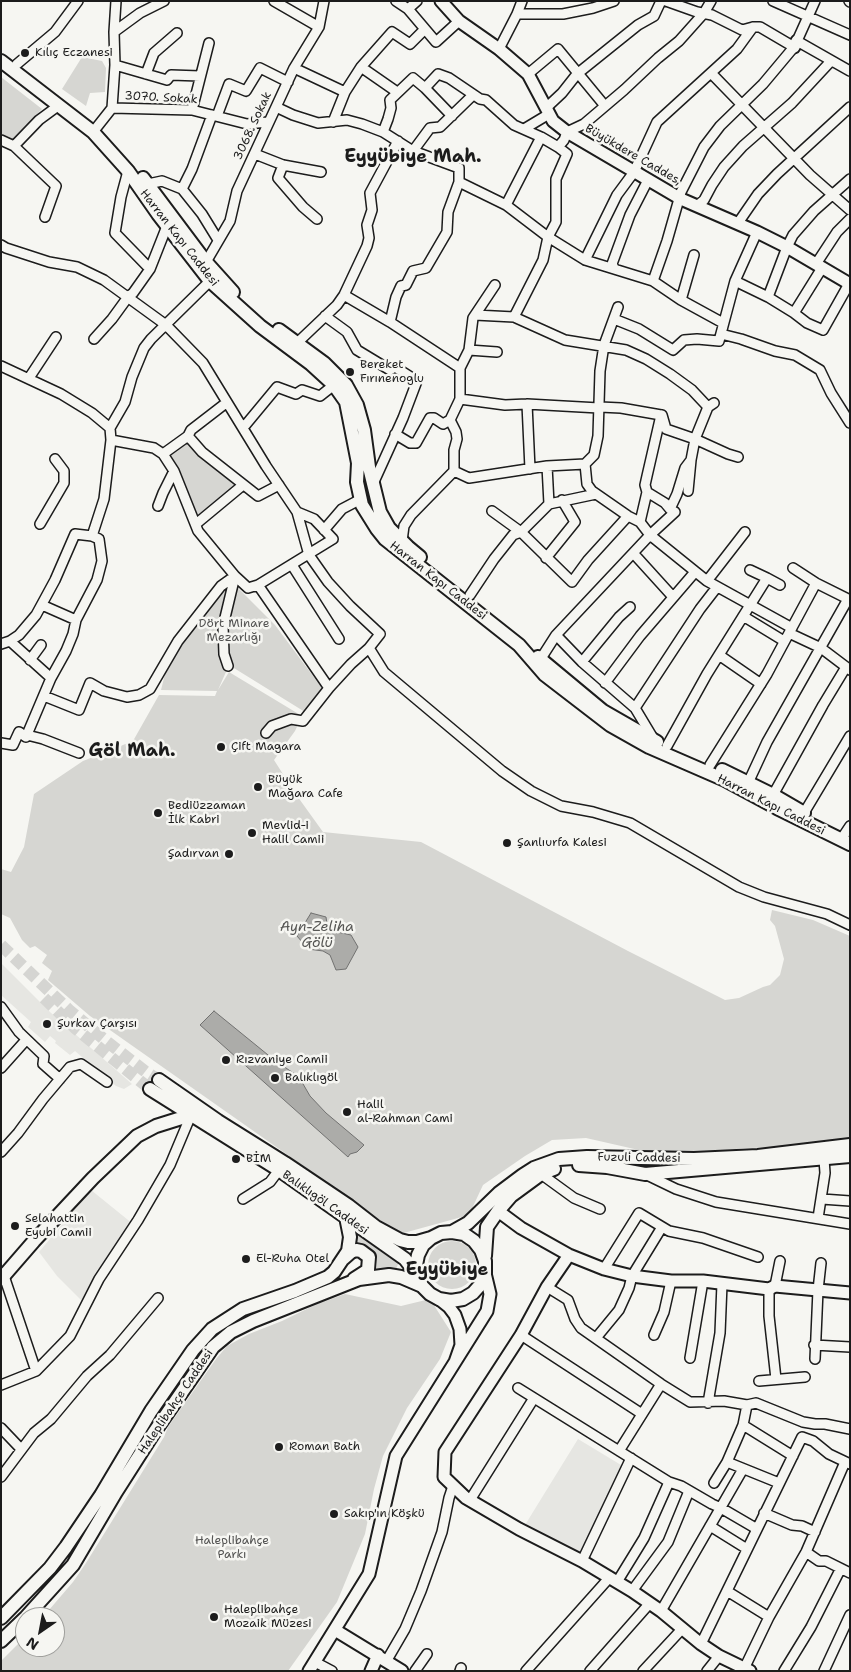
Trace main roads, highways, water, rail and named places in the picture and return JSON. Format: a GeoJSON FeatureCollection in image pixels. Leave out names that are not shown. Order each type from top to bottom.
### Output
{"type":"FeatureCollection","features":[{"type":"Feature","properties":{"kind":"main road","name":"Harran Kapı Caddesi"},"geometry":{"type":"LineString","coordinates":[[1,50],[124,153],[206,262],[251,310],[324,363],[346,385],[357,405],[364,430],[373,484],[380,512],[389,528],[402,542],[470,595],[530,647],[540,660],[603,711],[654,740],[773,795],[848,836]]}},
{"type":"Feature","properties":{"kind":"main road","name":"Harran Kapı Caddesi"},"geometry":{"type":"LineString","coordinates":[[1,61],[58,106],[95,130],[210,281],[260,326],[311,364],[334,385],[346,402],[358,463],[357,482],[362,505],[385,539],[518,645],[545,675],[590,711],[628,736],[725,780],[777,808],[848,836]]}},
{"type":"Feature","properties":{"kind":"main road","name":"Balıklıgöl Caddesi"},"geometry":{"type":"LineString","coordinates":[[420,1281],[404,1259],[278,1170],[191,1115],[155,1085],[218,1121],[285,1163],[349,1206],[376,1227],[400,1240],[408,1242],[417,1242],[431,1238]]}},
{"type":"Feature","properties":{"kind":"main road"},"geometry":{"type":"LineString","coordinates":[[2,1276],[93,1178],[137,1136],[156,1126],[191,1115]]}},
{"type":"Feature","properties":{"kind":"main road","name":"Fuzuli Caddesi"},"geometry":{"type":"LineString","coordinates":[[452,1232],[468,1223],[499,1193],[523,1175],[534,1168],[559,1160],[587,1157],[694,1160],[758,1156],[850,1145]]}},
{"type":"Feature","properties":{"kind":"main road","name":"Fuzuli Caddesi"},"geometry":{"type":"LineString","coordinates":[[485,1267],[487,1227],[498,1211],[511,1196],[541,1174],[560,1167],[582,1165],[608,1167],[645,1174],[850,1156]]}},
{"type":"Feature","properties":{"kind":"main road","name":"Haleplibahçe Caddesi"},"geometry":{"type":"LineString","coordinates":[[1,1618],[50,1568],[66,1547],[151,1410],[193,1350],[212,1329],[243,1308],[295,1291],[328,1277],[339,1266],[348,1251],[350,1237],[346,1217]]}},
{"type":"Feature","properties":{"kind":"main road"},"geometry":{"type":"LineString","coordinates":[[452,1232],[464,1234],[474,1240],[481,1250],[485,1267],[481,1284],[473,1293],[463,1299],[451,1301],[440,1299],[430,1294],[420,1281],[416,1265],[423,1245],[441,1233],[452,1232]]}},
{"type":"Feature","properties":{"kind":"main road"},"geometry":{"type":"LineString","coordinates":[[342,1260],[351,1252],[361,1251],[369,1258],[370,1262],[368,1270],[346,1284]]}},
{"type":"Feature","properties":{"kind":"main road","name":"Haleplibahçe Caddesi"},"geometry":{"type":"LineString","coordinates":[[34,1607],[73,1566],[116,1492],[153,1434],[213,1347],[231,1332],[253,1321],[359,1279],[389,1276],[420,1281]]}},
{"type":"Feature","properties":{"kind":"main road","name":"Haleplibahçe Caddesi"},"geometry":{"type":"LineString","coordinates":[[1,1641],[15,1627]]}},
{"type":"Feature","properties":{"kind":"water","name":"Ayn-Zeliha Gölü"},"geometry":{"type":"Polygon","coordinates":[[[311,913],[326,917],[327,924],[337,932],[351,935],[358,947],[346,969],[336,970],[330,955],[323,951],[308,949],[297,936],[311,913]]]}},
{"type":"Feature","properties":{"kind":"water","name":"Balıklıgöl"},"geometry":{"type":"Polygon","coordinates":[[[214,1011],[273,1059],[299,1077],[310,1096],[326,1113],[364,1145],[348,1157],[200,1025],[214,1011]]]}},
{"type":"Feature","properties":{"kind":"tunnel"},"geometry":{"type":"LineString","coordinates":[[1,945],[69,1010],[106,1041],[159,1080]]}},
{"type":"Feature","properties":{"kind":"tunnel"},"geometry":{"type":"LineString","coordinates":[[44,998],[75,1028],[150,1089]]}},
{"type":"Feature","properties":{"kind":"place","name":"Kılıç Eczanesi"},"geometry":{"type":"Point","coordinates":[25,53]}},
{"type":"Feature","properties":{"kind":"place","name":"Bereket Fırınenoglu"},"geometry":{"type":"Point","coordinates":[350,372]}},
{"type":"Feature","properties":{"kind":"place","name":"Çift Magara"},"geometry":{"type":"Point","coordinates":[221,747]}},
{"type":"Feature","properties":{"kind":"place","name":"Büyük Mağara Cafe"},"geometry":{"type":"Point","coordinates":[258,787]}},
{"type":"Feature","properties":{"kind":"place","name":"Bediüzzaman İlk Kabri"},"geometry":{"type":"Point","coordinates":[158,813]}},
{"type":"Feature","properties":{"kind":"place","name":"Mevlid-i Halil Camii"},"geometry":{"type":"Point","coordinates":[252,833]}},
{"type":"Feature","properties":{"kind":"place","name":"Şanlıurfa Kalesi"},"geometry":{"type":"Point","coordinates":[507,843]}},
{"type":"Feature","properties":{"kind":"place","name":"Şadırvan"},"geometry":{"type":"Point","coordinates":[229,854]}},
{"type":"Feature","properties":{"kind":"place","name":"Şurkav Çarşısı"},"geometry":{"type":"Point","coordinates":[47,1024]}},
{"type":"Feature","properties":{"kind":"place","name":"Rızvaniye Camii"},"geometry":{"type":"Point","coordinates":[226,1060]}},
{"type":"Feature","properties":{"kind":"place","name":"Balıklıgöl"},"geometry":{"type":"Point","coordinates":[275,1078]}},
{"type":"Feature","properties":{"kind":"place","name":"Halil al-Rahman Cami"},"geometry":{"type":"Point","coordinates":[347,1112]}},
{"type":"Feature","properties":{"kind":"place","name":"BİM"},"geometry":{"type":"Point","coordinates":[236,1159]}},
{"type":"Feature","properties":{"kind":"place","name":"Selahattin Eyubi Camii"},"geometry":{"type":"Point","coordinates":[15,1226]}},
{"type":"Feature","properties":{"kind":"place","name":"El-Ruha Otel"},"geometry":{"type":"Point","coordinates":[246,1259]}},
{"type":"Feature","properties":{"kind":"place","name":"Roman Bath"},"geometry":{"type":"Point","coordinates":[279,1447]}},
{"type":"Feature","properties":{"kind":"place","name":"Sakıp'ın Köşkü"},"geometry":{"type":"Point","coordinates":[334,1514]}},
{"type":"Feature","properties":{"kind":"place","name":"Haleplibahçe Mozaik Müzesi"},"geometry":{"type":"Point","coordinates":[214,1617]}},
{"type":"Feature","properties":{"kind":"district","name":"Eyyübiye Mah."},"geometry":{"type":"Point","coordinates":[413,157]}},
{"type":"Feature","properties":{"kind":"district","name":"Göl Mah."},"geometry":{"type":"Point","coordinates":[132,751]}},
{"type":"Feature","properties":{"kind":"district","name":"Eyyübiye"},"geometry":{"type":"Point","coordinates":[447,1270]}},
{"type":"Feature","properties":{"kind":"park label","name":"Dört Minare Mezarlığı"},"geometry":{"type":"Point","coordinates":[234,631]}},
{"type":"Feature","properties":{"kind":"park label","name":"Haleplibahçe Parkı"},"geometry":{"type":"Point","coordinates":[232,1548]}}]}
